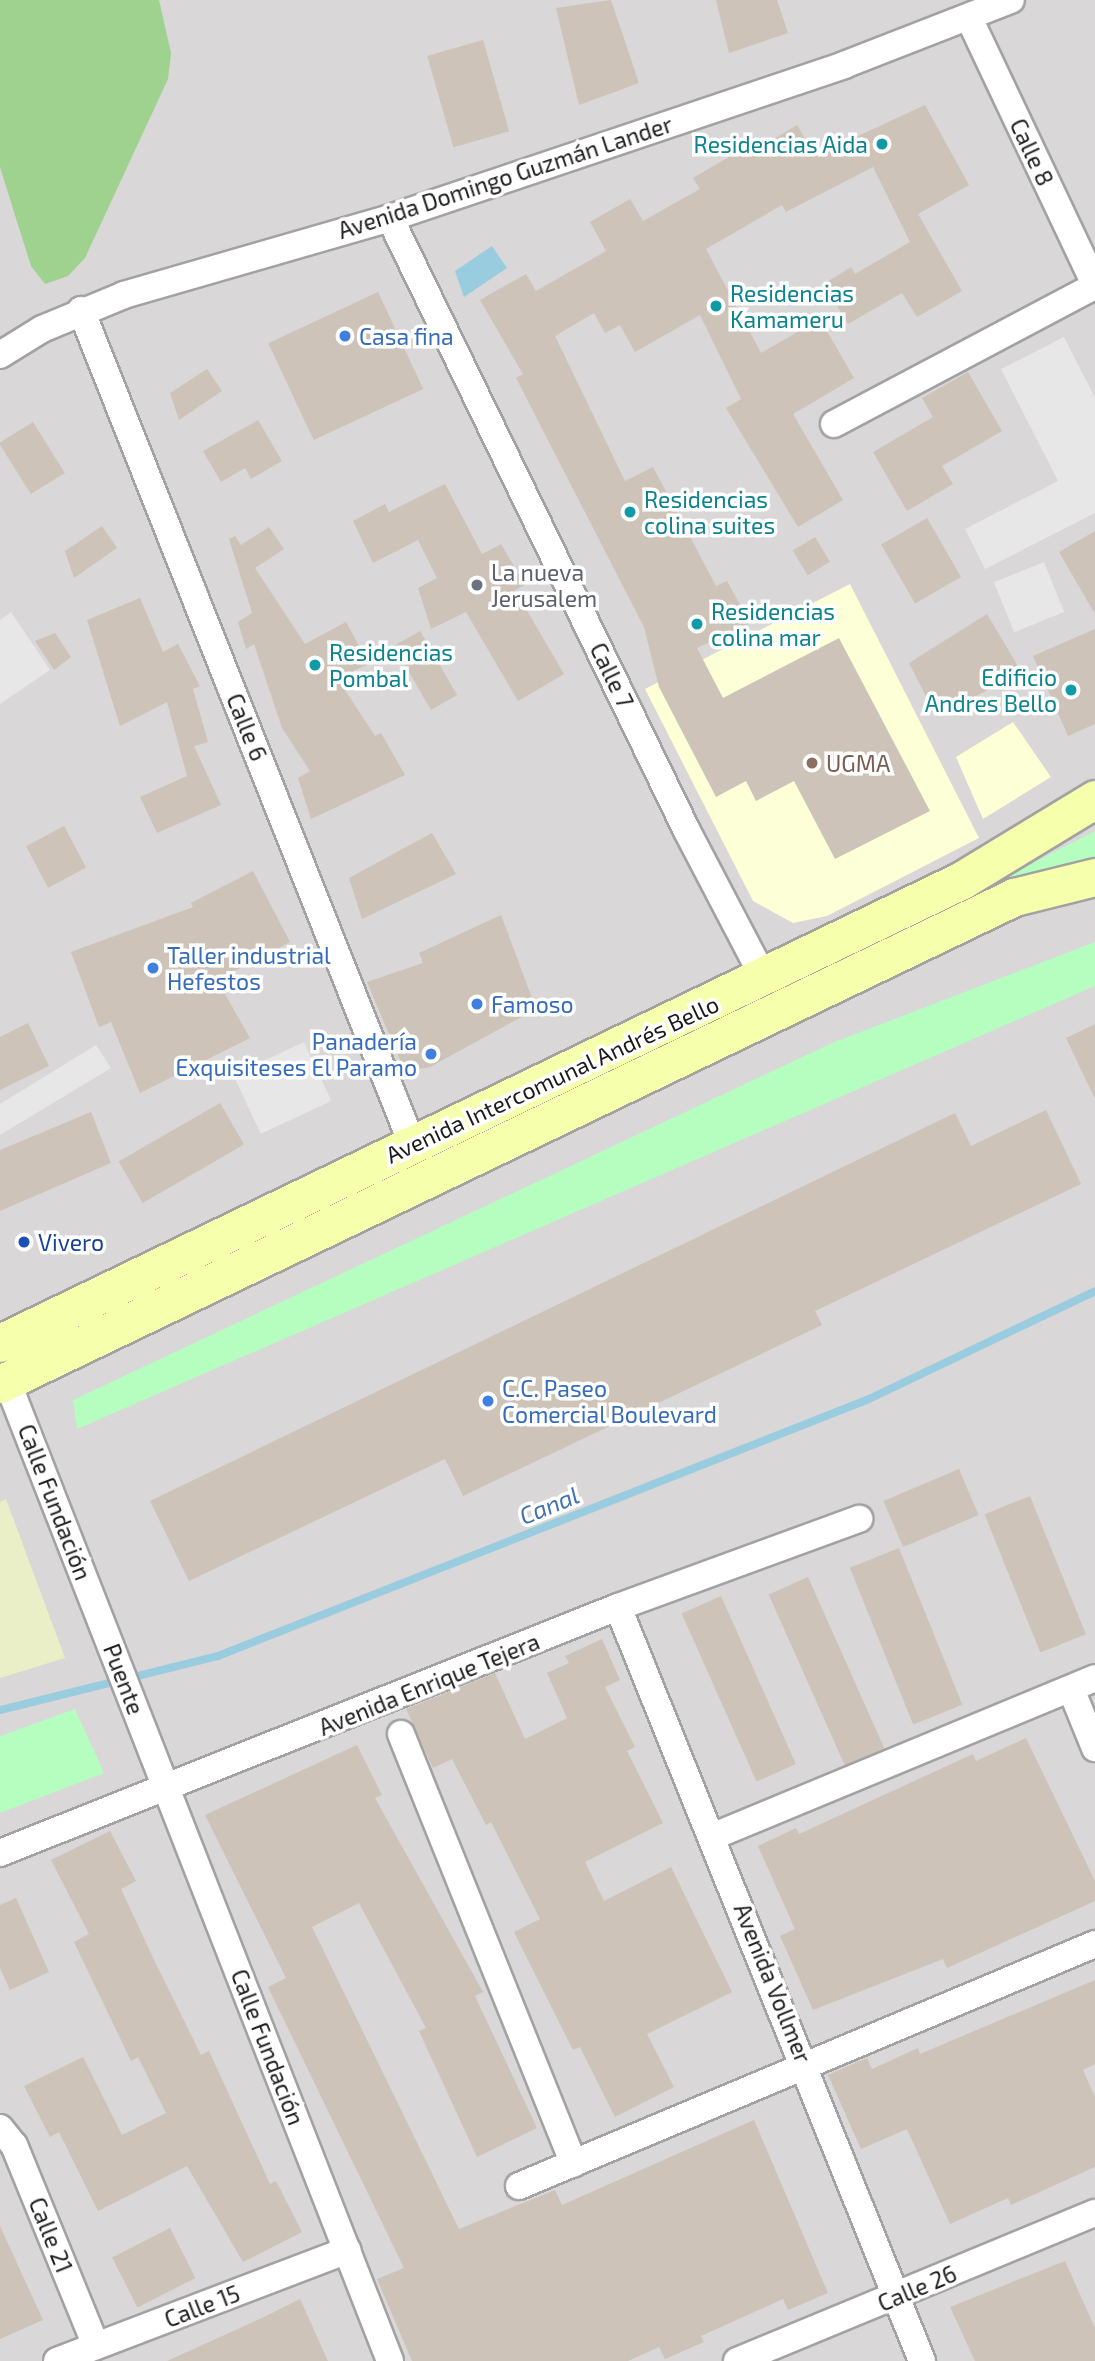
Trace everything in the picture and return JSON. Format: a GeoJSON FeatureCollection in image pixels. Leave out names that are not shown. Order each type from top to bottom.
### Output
{"type":"FeatureCollection","features":[{"type":"Feature","properties":{"kind":"main road","name":"Avenida Intercomunal Andrés Bello"},"geometry":{"type":"LineString","coordinates":[[4,1333],[764,978],[991,866],[1095,799]]}},
{"type":"Feature","properties":{"kind":"main road","name":"Avenida Intercomunal Andrés Bello"},"geometry":{"type":"LineString","coordinates":[[4,1382],[1014,897],[1095,877]]}},
{"type":"Feature","properties":{"kind":"street","name":"Avenida Domingo Guzmán Lander"},"geometry":{"type":"LineString","coordinates":[[0,355],[81,310],[390,218],[970,20],[1011,0]]}},
{"type":"Feature","properties":{"kind":"street","name":"Calle 8"},"geometry":{"type":"LineString","coordinates":[[970,20],[1095,285]]}},
{"type":"Feature","properties":{"kind":"street","name":"Calle 7"},"geometry":{"type":"LineString","coordinates":[[390,218],[687,831],[764,978]]}},
{"type":"Feature","properties":{"kind":"street"},"geometry":{"type":"LineString","coordinates":[[834,424],[1095,285]]}},
{"type":"Feature","properties":{"kind":"street","name":"Calle 6"},"geometry":{"type":"LineString","coordinates":[[81,310],[412,1144]]}},
{"type":"Feature","properties":{"kind":"street","name":"Calle Fundación"},"geometry":{"type":"LineString","coordinates":[[4,1382],[102,1623]]}},
{"type":"Feature","properties":{"kind":"street","name":"Avenida Enrique Tejera"},"geometry":{"type":"LineString","coordinates":[[0,1853],[167,1789],[618,1607],[859,1519]]}},
{"type":"Feature","properties":{"kind":"street","name":"Avenida Vollmer"},"geometry":{"type":"LineString","coordinates":[[618,1607],[714,1836],[922,2361]]}},
{"type":"Feature","properties":{"kind":"street","name":"Puente"},"geometry":{"type":"LineString","coordinates":[[102,1623],[146,1734]]}},
{"type":"Feature","properties":{"kind":"street"},"geometry":{"type":"LineString","coordinates":[[714,1836],[1083,1684],[1095,1748]]}},
{"type":"Feature","properties":{"kind":"street","name":"Calle Fundación"},"geometry":{"type":"LineString","coordinates":[[146,1734],[390,2361]]}},
{"type":"Feature","properties":{"kind":"street"},"geometry":{"type":"LineString","coordinates":[[401,1734],[574,2164]]}},
{"type":"Feature","properties":{"kind":"street"},"geometry":{"type":"LineString","coordinates":[[519,2186],[1095,1944]]}},
{"type":"Feature","properties":{"kind":"street","name":"Calle 21"},"geometry":{"type":"LineString","coordinates":[[0,2128],[14,2145],[96,2346]]}},
{"type":"Feature","properties":{"kind":"street","name":"Calle 26"},"geometry":{"type":"LineString","coordinates":[[737,2361],[1095,2213]]}},
{"type":"Feature","properties":{"kind":"street","name":"Calle 15"},"geometry":{"type":"LineString","coordinates":[[57,2361],[348,2250]]}},
{"type":"Feature","properties":{"kind":"shaded area"},"geometry":{"type":"Polygon","coordinates":[[[39,0],[1095,0],[1095,2361],[0,2361],[0,10],[39,0]]]}},
{"type":"Feature","properties":{"kind":"shaded area"},"geometry":{"type":"Polygon","coordinates":[[[1064,337],[1095,398],[1095,513],[985,569],[965,529],[1058,481],[1001,369],[1064,337]]]}},
{"type":"Feature","properties":{"kind":"shaded area"},"geometry":{"type":"Polygon","coordinates":[[[1044,562],[1064,612],[1014,632],[994,582],[1044,562]]]}},
{"type":"Feature","properties":{"kind":"shaded area","name":"UGMA"},"geometry":{"type":"Polygon","coordinates":[[[850,584],[979,838],[827,916],[793,923],[753,901],[645,689],[850,584]]]}},
{"type":"Feature","properties":{"kind":"shaded area"},"geometry":{"type":"Polygon","coordinates":[[[11,612],[50,670],[0,704],[0,620],[11,612]]]}},
{"type":"Feature","properties":{"kind":"shaded area"},"geometry":{"type":"Polygon","coordinates":[[[1013,722],[1051,777],[983,819],[956,757],[1013,722]]]}},
{"type":"Feature","properties":{"kind":"shaded area"},"geometry":{"type":"Polygon","coordinates":[[[304,1042],[331,1101],[261,1134],[233,1075],[304,1042]]]}},
{"type":"Feature","properties":{"kind":"shaded area"},"geometry":{"type":"Polygon","coordinates":[[[96,1045],[111,1068],[0,1135],[0,1104],[96,1045]]]}},
{"type":"Feature","properties":{"kind":"shaded area"},"geometry":{"type":"Polygon","coordinates":[[[6,1499],[65,1658],[0,1678],[0,1502],[6,1499]]]}},
{"type":"Feature","properties":{"kind":"green space"},"geometry":{"type":"Polygon","coordinates":[[[0,0],[159,0],[171,53],[168,79],[85,258],[68,276],[45,284],[31,266],[0,167],[0,0]]]}},
{"type":"Feature","properties":{"kind":"green space"},"geometry":{"type":"Polygon","coordinates":[[[1095,831],[1095,859],[1002,879],[1095,831]]]}},
{"type":"Feature","properties":{"kind":"green space"},"geometry":{"type":"Polygon","coordinates":[[[1095,942],[1095,986],[77,1429],[73,1400],[832,1043],[1095,942]]]}},
{"type":"Feature","properties":{"kind":"green space"},"geometry":{"type":"Polygon","coordinates":[[[75,1709],[104,1773],[0,1813],[0,1736],[75,1709]]]}},
{"type":"Feature","properties":{"kind":"water"},"geometry":{"type":"Polygon","coordinates":[[[492,246],[507,268],[464,297],[455,271],[492,246]]]}},
{"type":"Feature","properties":{"kind":"building"},"geometry":{"type":"Polygon","coordinates":[[[611,0],[639,83],[579,105],[556,8],[611,0]]]}},
{"type":"Feature","properties":{"kind":"building"},"geometry":{"type":"Polygon","coordinates":[[[716,0],[777,0],[788,33],[729,53],[716,0]]]}},
{"type":"Feature","properties":{"kind":"building"},"geometry":{"type":"Polygon","coordinates":[[[483,40],[509,131],[453,147],[427,56],[483,40]]]}},
{"type":"Feature","properties":{"kind":"building"},"geometry":{"type":"Polygon","coordinates":[[[925,105],[969,185],[918,214],[962,291],[917,317],[902,293],[848,324],[824,284],[851,267],[855,274],[910,242],[873,167],[786,212],[782,205],[706,249],[761,353],[820,319],[854,378],[793,414],[843,500],[798,527],[726,408],[741,399],[700,315],[635,352],[620,325],[605,333],[594,313],[555,336],[625,481],[653,467],[716,586],[727,581],[750,623],[697,648],[723,698],[839,638],[930,811],[835,859],[794,781],[756,801],[746,781],[716,797],[659,687],[644,627],[516,378],[523,374],[480,300],[526,274],[536,291],[606,251],[590,222],[630,199],[643,221],[700,189],[693,178],[739,151],[743,158],[797,125],[815,156],[925,105]]]}},
{"type":"Feature","properties":{"kind":"building"},"geometry":{"type":"Polygon","coordinates":[[[378,292],[423,389],[314,440],[268,343],[378,292]]]}},
{"type":"Feature","properties":{"kind":"building"},"geometry":{"type":"Polygon","coordinates":[[[207,369],[222,391],[179,420],[170,393],[207,369]]]}},
{"type":"Feature","properties":{"kind":"building"},"geometry":{"type":"Polygon","coordinates":[[[968,372],[1002,431],[942,466],[953,484],[907,511],[873,452],[933,417],[922,398],[968,372]]]}},
{"type":"Feature","properties":{"kind":"building"},"geometry":{"type":"Polygon","coordinates":[[[258,420],[282,461],[251,479],[245,468],[221,482],[203,451],[258,420]]]}},
{"type":"Feature","properties":{"kind":"building"},"geometry":{"type":"Polygon","coordinates":[[[33,422],[65,473],[31,494],[0,443],[33,422]]]}},
{"type":"Feature","properties":{"kind":"building"},"geometry":{"type":"Polygon","coordinates":[[[445,484],[482,554],[501,544],[525,585],[515,590],[564,674],[518,701],[466,612],[431,629],[418,588],[437,578],[418,540],[373,563],[353,521],[385,504],[389,512],[445,484]]]}},
{"type":"Feature","properties":{"kind":"building"},"geometry":{"type":"Polygon","coordinates":[[[927,518],[961,577],[915,603],[881,544],[927,518]]]}},
{"type":"Feature","properties":{"kind":"building"},"geometry":{"type":"Polygon","coordinates":[[[102,526],[117,548],[74,578],[65,551],[102,526]]]}},
{"type":"Feature","properties":{"kind":"building"},"geometry":{"type":"Polygon","coordinates":[[[269,527],[284,549],[255,568],[305,644],[346,622],[369,664],[337,678],[375,736],[381,733],[405,775],[311,819],[298,778],[310,771],[282,728],[254,644],[246,649],[238,622],[252,613],[229,539],[235,536],[241,545],[269,527]]]}},
{"type":"Feature","properties":{"kind":"building"},"geometry":{"type":"Polygon","coordinates":[[[1095,531],[1095,614],[1059,552],[1095,531]]]}},
{"type":"Feature","properties":{"kind":"building"},"geometry":{"type":"Polygon","coordinates":[[[815,537],[830,562],[808,575],[793,550],[815,537]]]}},
{"type":"Feature","properties":{"kind":"building"},"geometry":{"type":"Polygon","coordinates":[[[140,598],[163,652],[178,644],[200,686],[193,689],[208,742],[194,746],[221,805],[157,833],[140,797],[187,776],[167,702],[120,726],[87,620],[140,598]]]}},
{"type":"Feature","properties":{"kind":"building"},"geometry":{"type":"Polygon","coordinates":[[[987,614],[1022,673],[936,716],[909,663],[987,614]]]}},
{"type":"Feature","properties":{"kind":"building","name":"Edificio Andres Bello"},"geometry":{"type":"Polygon","coordinates":[[[1095,629],[1095,724],[1068,736],[1033,656],[1095,629]]]}},
{"type":"Feature","properties":{"kind":"building"},"geometry":{"type":"Polygon","coordinates":[[[420,631],[457,695],[431,710],[394,646],[420,631]]]}},
{"type":"Feature","properties":{"kind":"building"},"geometry":{"type":"Polygon","coordinates":[[[55,633],[71,657],[54,670],[35,641],[55,633]]]}},
{"type":"Feature","properties":{"kind":"building"},"geometry":{"type":"Polygon","coordinates":[[[64,826],[86,867],[48,888],[26,846],[64,826]]]}},
{"type":"Feature","properties":{"kind":"building"},"geometry":{"type":"Polygon","coordinates":[[[432,833],[456,874],[362,919],[349,878],[432,833]]]}},
{"type":"Feature","properties":{"kind":"building"},"geometry":{"type":"Polygon","coordinates":[[[253,871],[290,942],[217,980],[250,1038],[140,1093],[111,1022],[99,1027],[71,952],[193,907],[191,903],[253,871]]]}},
{"type":"Feature","properties":{"kind":"building"},"geometry":{"type":"Polygon","coordinates":[[[501,915],[536,1009],[430,1067],[405,1072],[367,982],[423,963],[419,953],[501,915]]]}},
{"type":"Feature","properties":{"kind":"building"},"geometry":{"type":"Polygon","coordinates":[[[28,1023],[49,1066],[0,1090],[0,1037],[28,1023]]]}},
{"type":"Feature","properties":{"kind":"building"},"geometry":{"type":"Polygon","coordinates":[[[1095,1024],[1095,1099],[1066,1038],[1095,1024]]]}},
{"type":"Feature","properties":{"kind":"building"},"geometry":{"type":"Polygon","coordinates":[[[220,1103],[244,1145],[143,1203],[119,1162],[220,1103]]]}},
{"type":"Feature","properties":{"kind":"building"},"geometry":{"type":"Polygon","coordinates":[[[1046,1110],[1081,1184],[815,1311],[822,1325],[463,1496],[445,1459],[189,1581],[150,1501],[955,1113],[971,1146],[1046,1110]]]}},
{"type":"Feature","properties":{"kind":"building"},"geometry":{"type":"Polygon","coordinates":[[[91,1112],[111,1163],[0,1211],[0,1150],[91,1112]]]}},
{"type":"Feature","properties":{"kind":"building"},"geometry":{"type":"Polygon","coordinates":[[[959,1469],[979,1515],[903,1547],[884,1501],[959,1469]]]}},
{"type":"Feature","properties":{"kind":"building"},"geometry":{"type":"Polygon","coordinates":[[[1030,1496],[1086,1634],[1040,1653],[985,1514],[1030,1496]]]}},
{"type":"Feature","properties":{"kind":"building"},"geometry":{"type":"Polygon","coordinates":[[[899,1548],[962,1705],[913,1725],[850,1568],[899,1548]]]}},
{"type":"Feature","properties":{"kind":"building"},"geometry":{"type":"Polygon","coordinates":[[[808,1577],[884,1749],[845,1766],[769,1594],[808,1577]]]}},
{"type":"Feature","properties":{"kind":"building"},"geometry":{"type":"Polygon","coordinates":[[[721,1596],[796,1764],[757,1782],[682,1613],[721,1596]]]}},
{"type":"Feature","properties":{"kind":"building"},"geometry":{"type":"Polygon","coordinates":[[[602,1639],[620,1680],[605,1687],[635,1747],[627,1751],[663,1823],[585,1862],[604,1901],[671,1867],[732,1992],[647,2034],[674,2087],[615,2117],[580,2047],[573,2050],[514,1932],[540,1919],[491,1822],[486,1825],[452,1759],[433,1768],[406,1709],[495,1673],[525,1739],[567,1718],[547,1673],[569,1663],[565,1656],[602,1639]]]}},
{"type":"Feature","properties":{"kind":"building"},"geometry":{"type":"Polygon","coordinates":[[[1026,1738],[1095,1881],[1095,1901],[947,1968],[943,1959],[813,2010],[780,1936],[795,1929],[758,1846],[796,1828],[799,1834],[973,1754],[976,1761],[1026,1738]]]}},
{"type":"Feature","properties":{"kind":"building"},"geometry":{"type":"Polygon","coordinates":[[[357,1745],[382,1795],[375,1798],[483,1992],[475,1996],[537,2128],[477,2157],[419,2031],[426,2028],[359,1903],[312,1927],[459,2229],[555,2190],[562,2205],[754,2120],[828,2293],[788,2310],[783,2299],[701,2336],[704,2342],[665,2359],[659,2347],[628,2361],[412,2361],[377,2279],[404,2268],[268,1987],[286,1978],[205,1815],[357,1745]]]}},
{"type":"Feature","properties":{"kind":"building"},"geometry":{"type":"Polygon","coordinates":[[[110,1831],[136,1881],[121,1889],[156,1964],[201,2055],[209,2051],[270,2184],[276,2181],[302,2232],[243,2262],[187,2166],[98,2211],[59,2132],[50,2137],[24,2086],[83,2057],[122,2135],[166,2113],[138,2057],[131,2061],[74,1942],[89,1934],[51,1860],[110,1831]]]}},
{"type":"Feature","properties":{"kind":"building"},"geometry":{"type":"Polygon","coordinates":[[[16,1898],[49,1972],[10,1990],[0,1968],[0,1905],[16,1898]]]}},
{"type":"Feature","properties":{"kind":"building"},"geometry":{"type":"Polygon","coordinates":[[[1095,1980],[1095,2064],[1083,2070],[1095,2097],[1095,2167],[1011,2205],[1008,2198],[950,2224],[907,2129],[861,2149],[828,2075],[867,2058],[872,2069],[918,2048],[920,2054],[1095,1980]]]}},
{"type":"Feature","properties":{"kind":"building"},"geometry":{"type":"Polygon","coordinates":[[[0,2226],[43,2320],[0,2339],[0,2226]]]}},
{"type":"Feature","properties":{"kind":"building"},"geometry":{"type":"Polygon","coordinates":[[[170,2228],[195,2278],[138,2307],[112,2258],[170,2228]]]}},
{"type":"Feature","properties":{"kind":"building"},"geometry":{"type":"Polygon","coordinates":[[[1065,2261],[1095,2328],[1095,2361],[975,2361],[950,2307],[1065,2261]]]}},
{"type":"Feature","properties":{"kind":"building"},"geometry":{"type":"Polygon","coordinates":[[[300,2299],[328,2361],[167,2361],[262,2318],[300,2299]]]}},
{"type":"Feature","properties":{"kind":"waterway","name":"Canal"},"geometry":{"type":"LineString","coordinates":[[0,1710],[218,1656],[869,1399],[1095,1291]]}},
{"type":"Feature","properties":{"kind":"place","name":"Residencias Aida"},"geometry":{"type":"Point","coordinates":[882,144]}},
{"type":"Feature","properties":{"kind":"place","name":"Residencias Kamameru"},"geometry":{"type":"Point","coordinates":[716,306]}},
{"type":"Feature","properties":{"kind":"place","name":"Casa fina"},"geometry":{"type":"Point","coordinates":[345,336]}},
{"type":"Feature","properties":{"kind":"place","name":"Residencias colina suites"},"geometry":{"type":"Point","coordinates":[630,512]}},
{"type":"Feature","properties":{"kind":"place","name":"La nueva Jerusalem"},"geometry":{"type":"Point","coordinates":[477,585]}},
{"type":"Feature","properties":{"kind":"place","name":"Residencias colina mar"},"geometry":{"type":"Point","coordinates":[697,624]}},
{"type":"Feature","properties":{"kind":"place","name":"Residencias Pombal"},"geometry":{"type":"Point","coordinates":[315,665]}},
{"type":"Feature","properties":{"kind":"place","name":"Edificio Andres Bello"},"geometry":{"type":"Point","coordinates":[1071,690]}},
{"type":"Feature","properties":{"kind":"place","name":"UGMA"},"geometry":{"type":"Point","coordinates":[812,763]}},
{"type":"Feature","properties":{"kind":"place","name":"Taller industrial Hefestos"},"geometry":{"type":"Point","coordinates":[153,968]}},
{"type":"Feature","properties":{"kind":"place","name":"Famoso"},"geometry":{"type":"Point","coordinates":[477,1004]}},
{"type":"Feature","properties":{"kind":"place","name":"Panadería Exquisiteses El Paramo"},"geometry":{"type":"Point","coordinates":[431,1054]}},
{"type":"Feature","properties":{"kind":"place","name":"Vivero"},"geometry":{"type":"Point","coordinates":[24,1242]}},
{"type":"Feature","properties":{"kind":"place","name":"C.C. Paseo Comercial Boulevard"},"geometry":{"type":"Point","coordinates":[488,1401]}}]}
